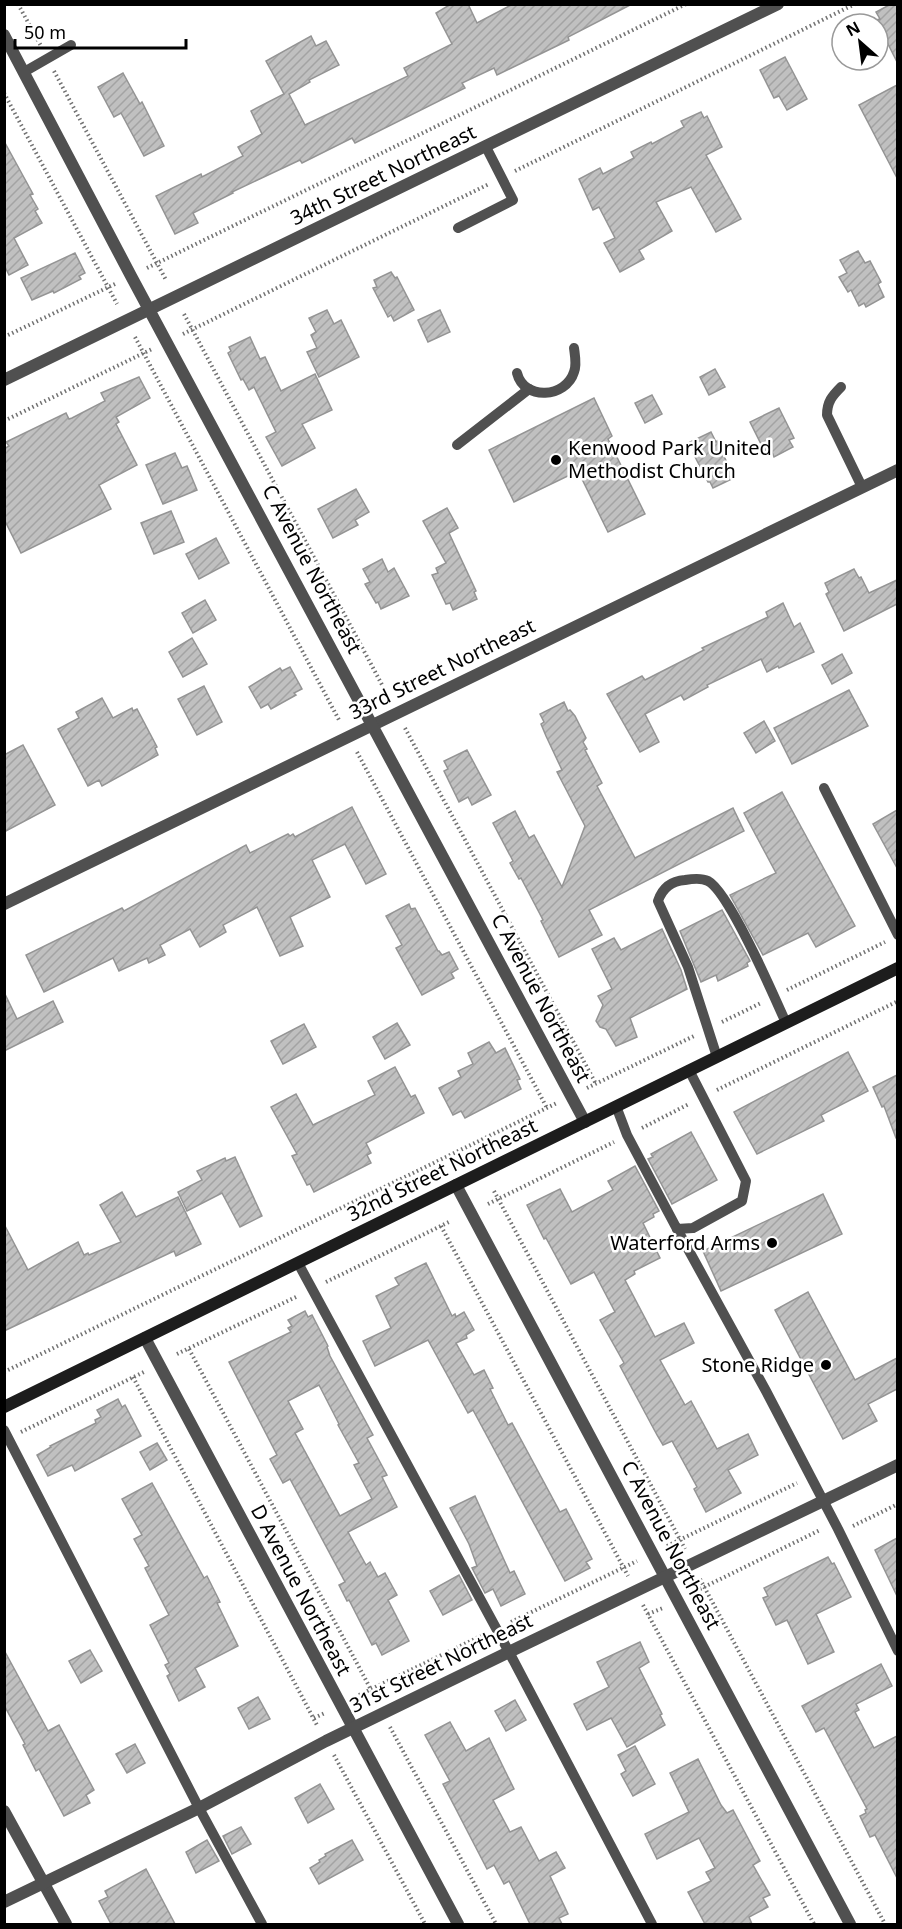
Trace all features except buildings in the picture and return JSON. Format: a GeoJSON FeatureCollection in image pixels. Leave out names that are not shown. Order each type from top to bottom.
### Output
{"type":"FeatureCollection","features":[{"type":"Feature","properties":{"kind":"main road","name":"32nd Street Northeast"},"geometry":{"type":"LineString","coordinates":[[4,1407],[897,968]]}},
{"type":"Feature","properties":{"kind":"street","name":"34th Street Northeast"},"geometry":{"type":"LineString","coordinates":[[4,380],[778,4]]}},
{"type":"Feature","properties":{"kind":"street","name":"C Avenue Northeast"},"geometry":{"type":"LineString","coordinates":[[4,34],[585,1122]]}},
{"type":"Feature","properties":{"kind":"street","name":"33rd Street Northeast"},"geometry":{"type":"LineString","coordinates":[[4,904],[897,470]]}},
{"type":"Feature","properties":{"kind":"street","name":"C Avenue Northeast"},"geometry":{"type":"LineString","coordinates":[[456,1185],[850,1924]]}},
{"type":"Feature","properties":{"kind":"street","name":"D Avenue Northeast"},"geometry":{"type":"LineString","coordinates":[[145,1338],[458,1924]]}},
{"type":"Feature","properties":{"kind":"street","name":"31st Street Northeast"},"geometry":{"type":"LineString","coordinates":[[4,1902],[199,1808],[353,1728],[897,1465]]}},
{"type":"Feature","properties":{"kind":"street"},"geometry":{"type":"LineString","coordinates":[[4,1811],[66,1924]]}},
{"type":"Feature","properties":{"kind":"lane"},"geometry":{"type":"LineString","coordinates":[[24,72],[71,45]]}},
{"type":"Feature","properties":{"kind":"lane"},"geometry":{"type":"LineString","coordinates":[[458,228],[513,200],[486,147]]}},
{"type":"Feature","properties":{"kind":"lane"},"geometry":{"type":"LineString","coordinates":[[517,373],[518,380],[529,389],[542,394],[557,391],[569,383],[575,371],[574,348]]}},
{"type":"Feature","properties":{"kind":"lane"},"geometry":{"type":"LineString","coordinates":[[842,387],[832,396],[827,405],[827,415],[862,487]]}},
{"type":"Feature","properties":{"kind":"lane"},"geometry":{"type":"LineString","coordinates":[[457,445],[529,389]]}},
{"type":"Feature","properties":{"kind":"lane"},"geometry":{"type":"LineString","coordinates":[[824,788],[897,935]]}},
{"type":"Feature","properties":{"kind":"lane"},"geometry":{"type":"LineString","coordinates":[[717,1057],[688,967],[658,901],[660,894],[668,885],[678,880],[703,880],[716,887],[730,907],[786,1023]]}},
{"type":"Feature","properties":{"kind":"lane"},"geometry":{"type":"LineString","coordinates":[[677,1229],[693,1228],[742,1201],[746,1181],[689,1070]]}},
{"type":"Feature","properties":{"kind":"lane"},"geometry":{"type":"LineString","coordinates":[[616,1106],[627,1135],[766,1391],[897,1651]]}},
{"type":"Feature","properties":{"kind":"lane"},"geometry":{"type":"LineString","coordinates":[[298,1263],[509,1652],[652,1924]]}},
{"type":"Feature","properties":{"kind":"lane"},"geometry":{"type":"LineString","coordinates":[[6,1434],[199,1808],[262,1924]]}},
{"type":"Feature","properties":{"kind":"path"},"geometry":{"type":"LineString","coordinates":[[18,4],[166,280]]}},
{"type":"Feature","properties":{"kind":"path"},"geometry":{"type":"LineString","coordinates":[[147,268],[686,4]]}},
{"type":"Feature","properties":{"kind":"path"},"geometry":{"type":"LineString","coordinates":[[183,334],[855,4]]}},
{"type":"Feature","properties":{"kind":"path"},"geometry":{"type":"LineString","coordinates":[[4,93],[117,304]]}},
{"type":"Feature","properties":{"kind":"path"},"geometry":{"type":"LineString","coordinates":[[4,338],[119,282]]}},
{"type":"Feature","properties":{"kind":"path"},"geometry":{"type":"LineString","coordinates":[[184,314],[388,696]]}},
{"type":"Feature","properties":{"kind":"path"},"geometry":{"type":"LineString","coordinates":[[135,337],[339,720]]}},
{"type":"Feature","properties":{"kind":"path"},"geometry":{"type":"LineString","coordinates":[[4,421],[153,348]]}},
{"type":"Feature","properties":{"kind":"path"},"geometry":{"type":"LineString","coordinates":[[405,728],[596,1084]]}},
{"type":"Feature","properties":{"kind":"path"},"geometry":{"type":"LineString","coordinates":[[357,751],[547,1108]]}},
{"type":"Feature","properties":{"kind":"path"},"geometry":{"type":"LineString","coordinates":[[587,1088],[887,941]]}},
{"type":"Feature","properties":{"kind":"path"},"geometry":{"type":"LineString","coordinates":[[4,1372],[557,1103]]}},
{"type":"Feature","properties":{"kind":"path"},"geometry":{"type":"LineString","coordinates":[[494,1191],[684,1549]]}},
{"type":"Feature","properties":{"kind":"path"},"geometry":{"type":"LineString","coordinates":[[441,1226],[628,1576]]}},
{"type":"Feature","properties":{"kind":"path"},"geometry":{"type":"LineString","coordinates":[[189,1349],[376,1699]]}},
{"type":"Feature","properties":{"kind":"path"},"geometry":{"type":"LineString","coordinates":[[6,1434],[145,1371]]}},
{"type":"Feature","properties":{"kind":"path"},"geometry":{"type":"LineString","coordinates":[[133,1377],[319,1727]]}},
{"type":"Feature","properties":{"kind":"path"},"geometry":{"type":"LineString","coordinates":[[666,1546],[797,1484]]}},
{"type":"Feature","properties":{"kind":"path"},"geometry":{"type":"LineString","coordinates":[[848,1529],[897,1504]]}},
{"type":"Feature","properties":{"kind":"path"},"geometry":{"type":"LineString","coordinates":[[690,1594],[821,1530]]}},
{"type":"Feature","properties":{"kind":"path"},"geometry":{"type":"LineString","coordinates":[[700,1578],[885,1924]]}},
{"type":"Feature","properties":{"kind":"path"},"geometry":{"type":"LineString","coordinates":[[642,1602],[814,1924]]}},
{"type":"Feature","properties":{"kind":"path"},"geometry":{"type":"LineString","coordinates":[[648,1614],[663,1608]]}},
{"type":"Feature","properties":{"kind":"path"},"geometry":{"type":"LineString","coordinates":[[314,1718],[325,1713]]}},
{"type":"Feature","properties":{"kind":"path"},"geometry":{"type":"LineString","coordinates":[[390,1727],[496,1924]]}},
{"type":"Feature","properties":{"kind":"path"},"geometry":{"type":"LineString","coordinates":[[334,1754],[424,1924]]}},
{"type":"Feature","properties":{"kind":"place","name":"Kenwood Park United Methodist Church"},"geometry":{"type":"Point","coordinates":[556,460]}},
{"type":"Feature","properties":{"kind":"place","name":"Waterford Arms"},"geometry":{"type":"Point","coordinates":[772,1243]}},
{"type":"Feature","properties":{"kind":"place","name":"Stone Ridge"},"geometry":{"type":"Point","coordinates":[826,1365]}}]}
